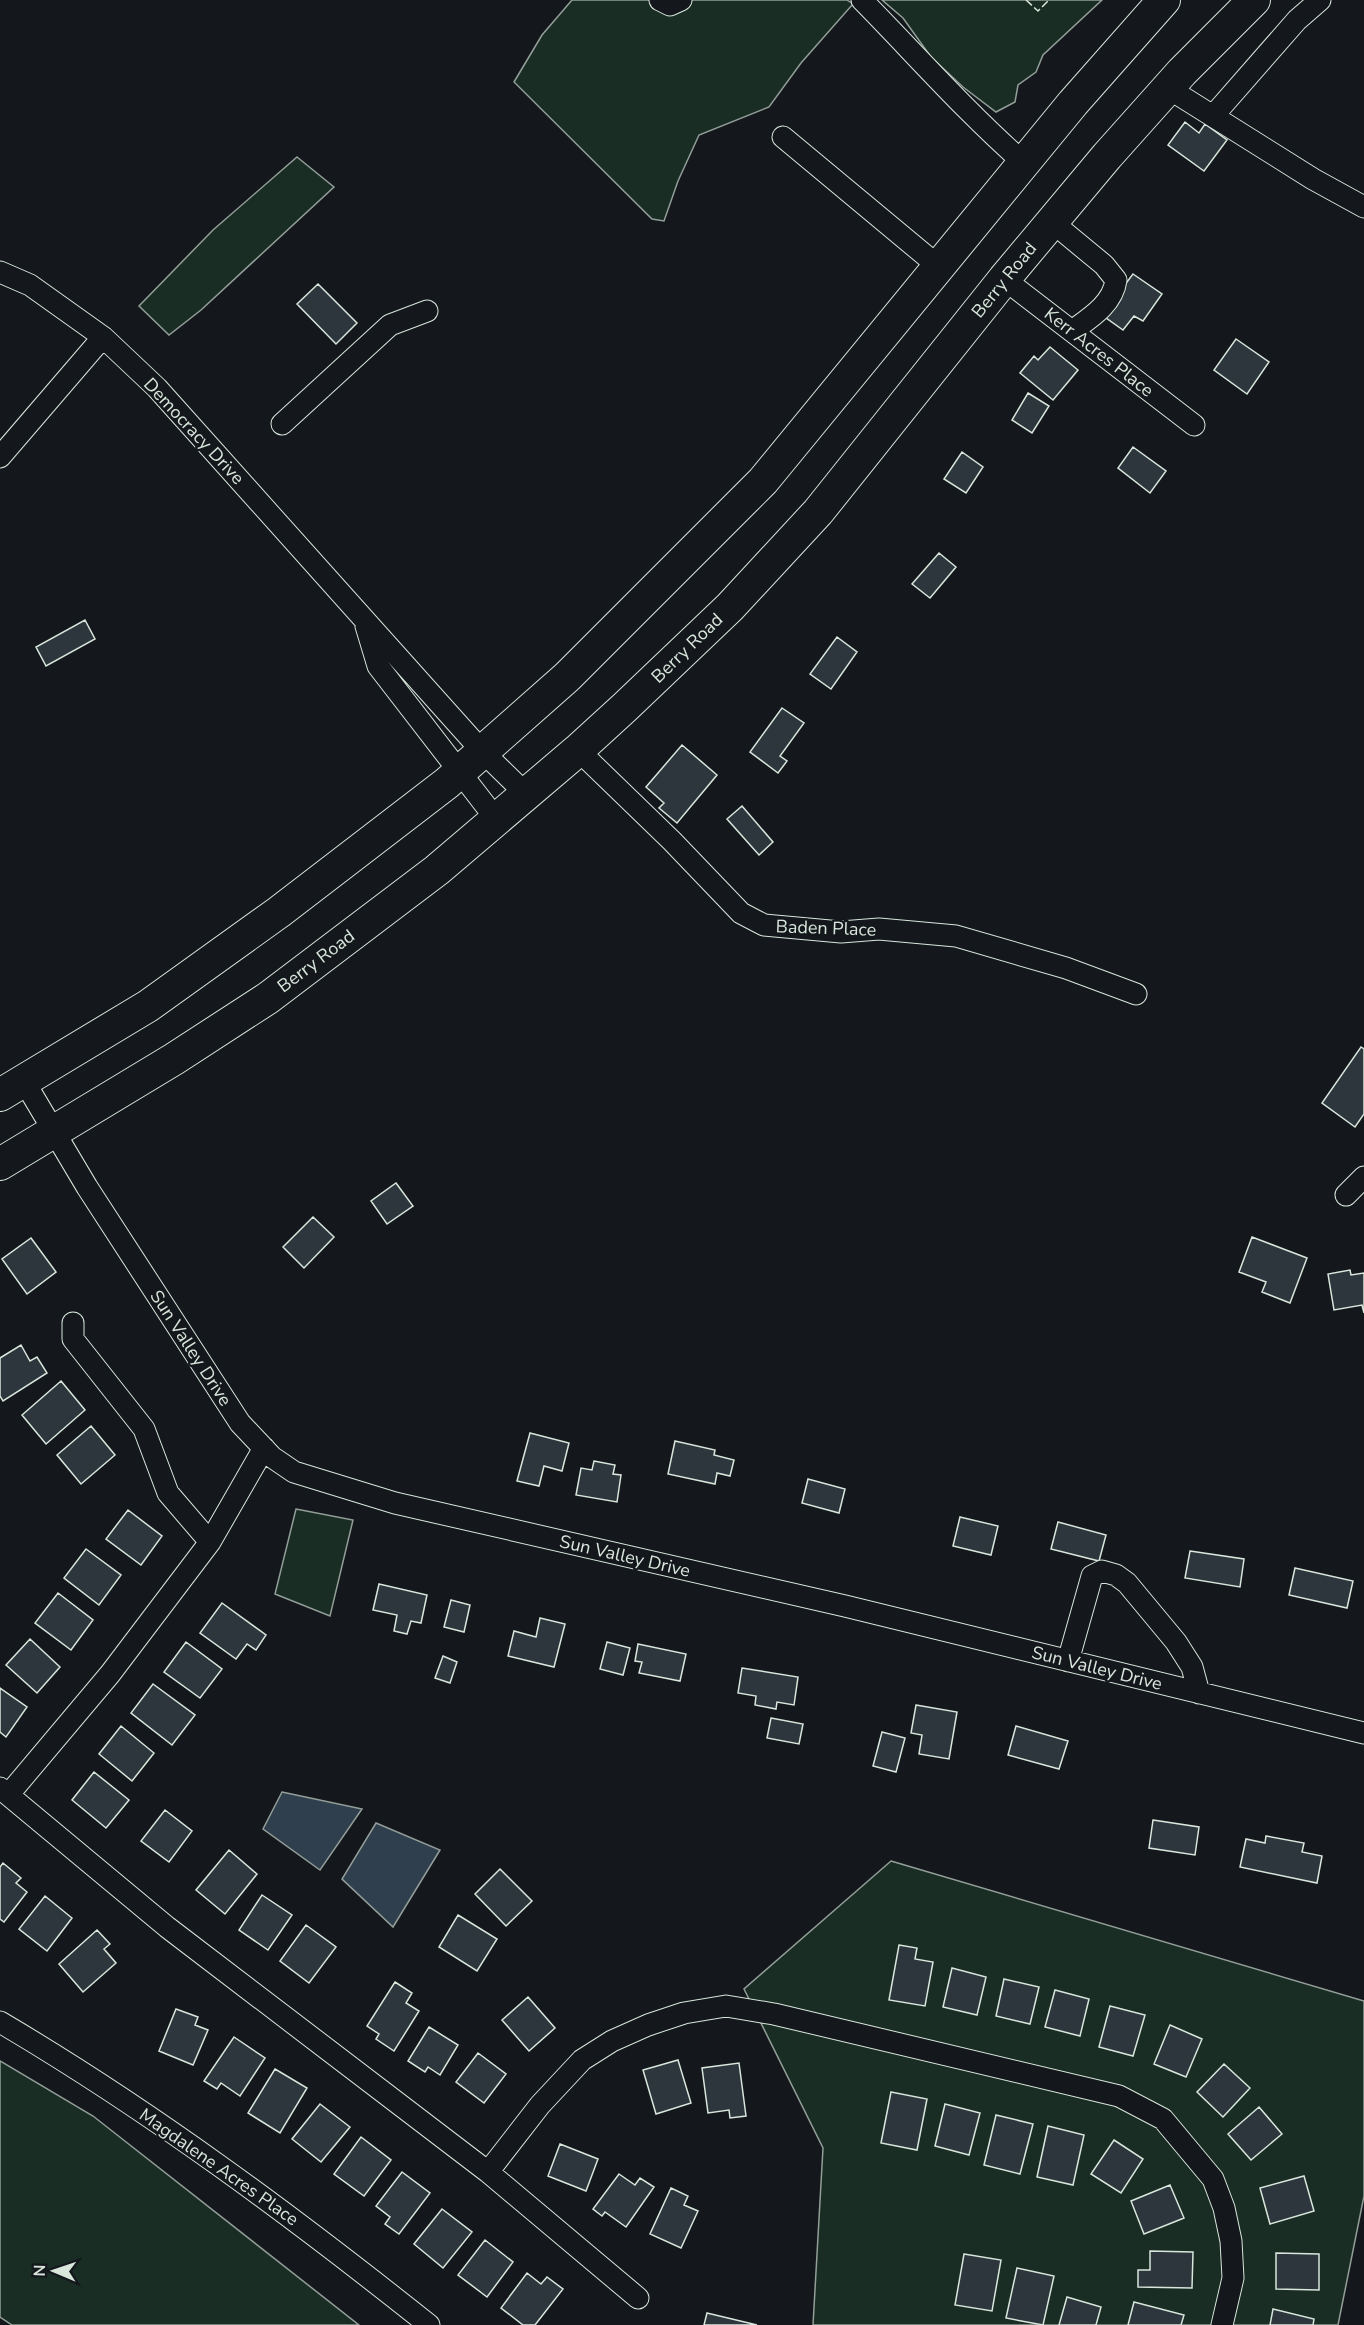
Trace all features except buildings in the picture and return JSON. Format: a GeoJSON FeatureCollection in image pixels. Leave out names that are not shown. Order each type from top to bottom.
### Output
{"type":"FeatureCollection","features":[{"type":"Feature","properties":{"kind":"highway"},"geometry":{"type":"LineString","coordinates":[[12,1088],[147,1005],[279,912],[459,771],[567,677],[763,481],[1073,103],[1164,0]]}},
{"type":"Feature","properties":{"kind":"highway","name":"Berry Road"},"geometry":{"type":"LineString","coordinates":[[0,1164],[174,1059],[268,998],[437,870],[578,750],[730,607],[818,512],[1052,222],[1168,88],[1254,0]]}},
{"type":"Feature","properties":{"kind":"street"},"geometry":{"type":"LineString","coordinates":[[660,0],[670,5],[681,0]]}},
{"type":"Feature","properties":{"kind":"street"},"geometry":{"type":"LineString","coordinates":[[862,0],[956,99],[1024,163]]}},
{"type":"Feature","properties":{"kind":"street"},"geometry":{"type":"LineString","coordinates":[[1213,116],[1297,20],[1320,0]]}},
{"type":"Feature","properties":{"kind":"street"},"geometry":{"type":"LineString","coordinates":[[1168,88],[1313,179],[1364,207]]}},
{"type":"Feature","properties":{"kind":"street"},"geometry":{"type":"LineString","coordinates":[[783,137],[938,266]]}},
{"type":"Feature","properties":{"kind":"street"},"geometry":{"type":"LineString","coordinates":[[1052,222],[1104,265],[1116,280],[1115,290],[1105,304],[1072,331]]}},
{"type":"Feature","properties":{"kind":"street","name":"Democracy Drive"},"geometry":{"type":"LineString","coordinates":[[0,272],[30,285],[103,337],[157,387],[482,751],[526,794]]}},
{"type":"Feature","properties":{"kind":"street","name":"Kerr Acres Place"},"geometry":{"type":"LineString","coordinates":[[1004,279],[1194,425]]}},
{"type":"Feature","properties":{"kind":"street"},"geometry":{"type":"LineString","coordinates":[[282,424],[390,325],[427,311]]}},
{"type":"Feature","properties":{"kind":"street"},"geometry":{"type":"LineString","coordinates":[[0,458],[103,337]]}},
{"type":"Feature","properties":{"kind":"street","name":"Democracy Drive"},"geometry":{"type":"LineString","coordinates":[[364,620],[378,666],[496,819]]}},
{"type":"Feature","properties":{"kind":"street","name":"Baden Place"},"geometry":{"type":"LineString","coordinates":[[578,750],[672,841],[741,914],[764,925],[841,932],[879,929],[956,936],[1066,968],[1136,994]]}},
{"type":"Feature","properties":{"kind":"street","name":"Sun Valley Drive"},"geometry":{"type":"LineString","coordinates":[[12,1088],[53,1132],[240,1423],[283,1466],[294,1472],[395,1503],[834,1604],[1364,1733]]}},
{"type":"Feature","properties":{"kind":"street"},"geometry":{"type":"LineString","coordinates":[[1346,1195],[1364,1177]]}},
{"type":"Feature","properties":{"kind":"street"},"geometry":{"type":"LineString","coordinates":[[73,1323],[73,1339],[144,1429],[168,1493],[210,1542]]}},
{"type":"Feature","properties":{"kind":"street"},"geometry":{"type":"LineString","coordinates":[[264,1448],[210,1542],[110,1674],[4,1791],[167,1927],[488,2172],[638,2298]]}},
{"type":"Feature","properties":{"kind":"street"},"geometry":{"type":"LineString","coordinates":[[1068,1661],[1092,1576],[1102,1571],[1116,1575],[1127,1583],[1176,1642],[1192,1667],[1199,1693]]}},
{"type":"Feature","properties":{"kind":"street"},"geometry":{"type":"LineString","coordinates":[[488,2172],[540,2105],[582,2060],[612,2041],[648,2025],[684,2013],[726,2006],[774,2014],[1119,2096],[1163,2119],[1213,2180],[1224,2208],[1231,2241],[1233,2278],[1222,2325]]}},
{"type":"Feature","properties":{"kind":"street","name":"Magdalene Acres Place"},"geometry":{"type":"LineString","coordinates":[[0,2022],[112,2093],[203,2155],[317,2236],[429,2325]]}},
{"type":"Feature","properties":{"kind":"green space"},"geometry":{"type":"Polygon","coordinates":[[[572,0],[847,0],[853,4],[801,63],[769,107],[699,135],[678,181],[664,221],[652,219],[514,82],[542,35],[572,0]]]}},
{"type":"Feature","properties":{"kind":"green space"},"geometry":{"type":"Polygon","coordinates":[[[882,0],[1102,0],[1043,55],[1036,72],[1018,85],[1015,102],[996,112],[963,87],[931,57],[903,18],[882,0]]]}},
{"type":"Feature","properties":{"kind":"green space"},"geometry":{"type":"Polygon","coordinates":[[[297,157],[334,187],[201,310],[169,335],[139,306],[213,230],[297,157]]]}},
{"type":"Feature","properties":{"kind":"green space"},"geometry":{"type":"Polygon","coordinates":[[[296,1509],[353,1520],[330,1616],[275,1594],[296,1509]]]}},
{"type":"Feature","properties":{"kind":"green space"},"geometry":{"type":"Polygon","coordinates":[[[891,1861],[1364,2001],[1364,2196],[1338,2325],[813,2325],[823,2148],[744,1989],[891,1861]]]}},
{"type":"Feature","properties":{"kind":"green space"},"geometry":{"type":"Polygon","coordinates":[[[0,2061],[93,2116],[359,2325],[12,2325],[0,2317],[0,2061]]]}},
{"type":"Feature","properties":{"kind":"water"},"geometry":{"type":"Polygon","coordinates":[[[282,1792],[362,1809],[320,1870],[263,1829],[282,1792]]]}},
{"type":"Feature","properties":{"kind":"water"},"geometry":{"type":"Polygon","coordinates":[[[376,1823],[440,1850],[393,1927],[342,1879],[376,1823]]]}},
{"type":"Feature","properties":{"kind":"fence"},"geometry":{"type":"LineString","coordinates":[[1026,0],[1038,11],[1049,0]]}}]}
